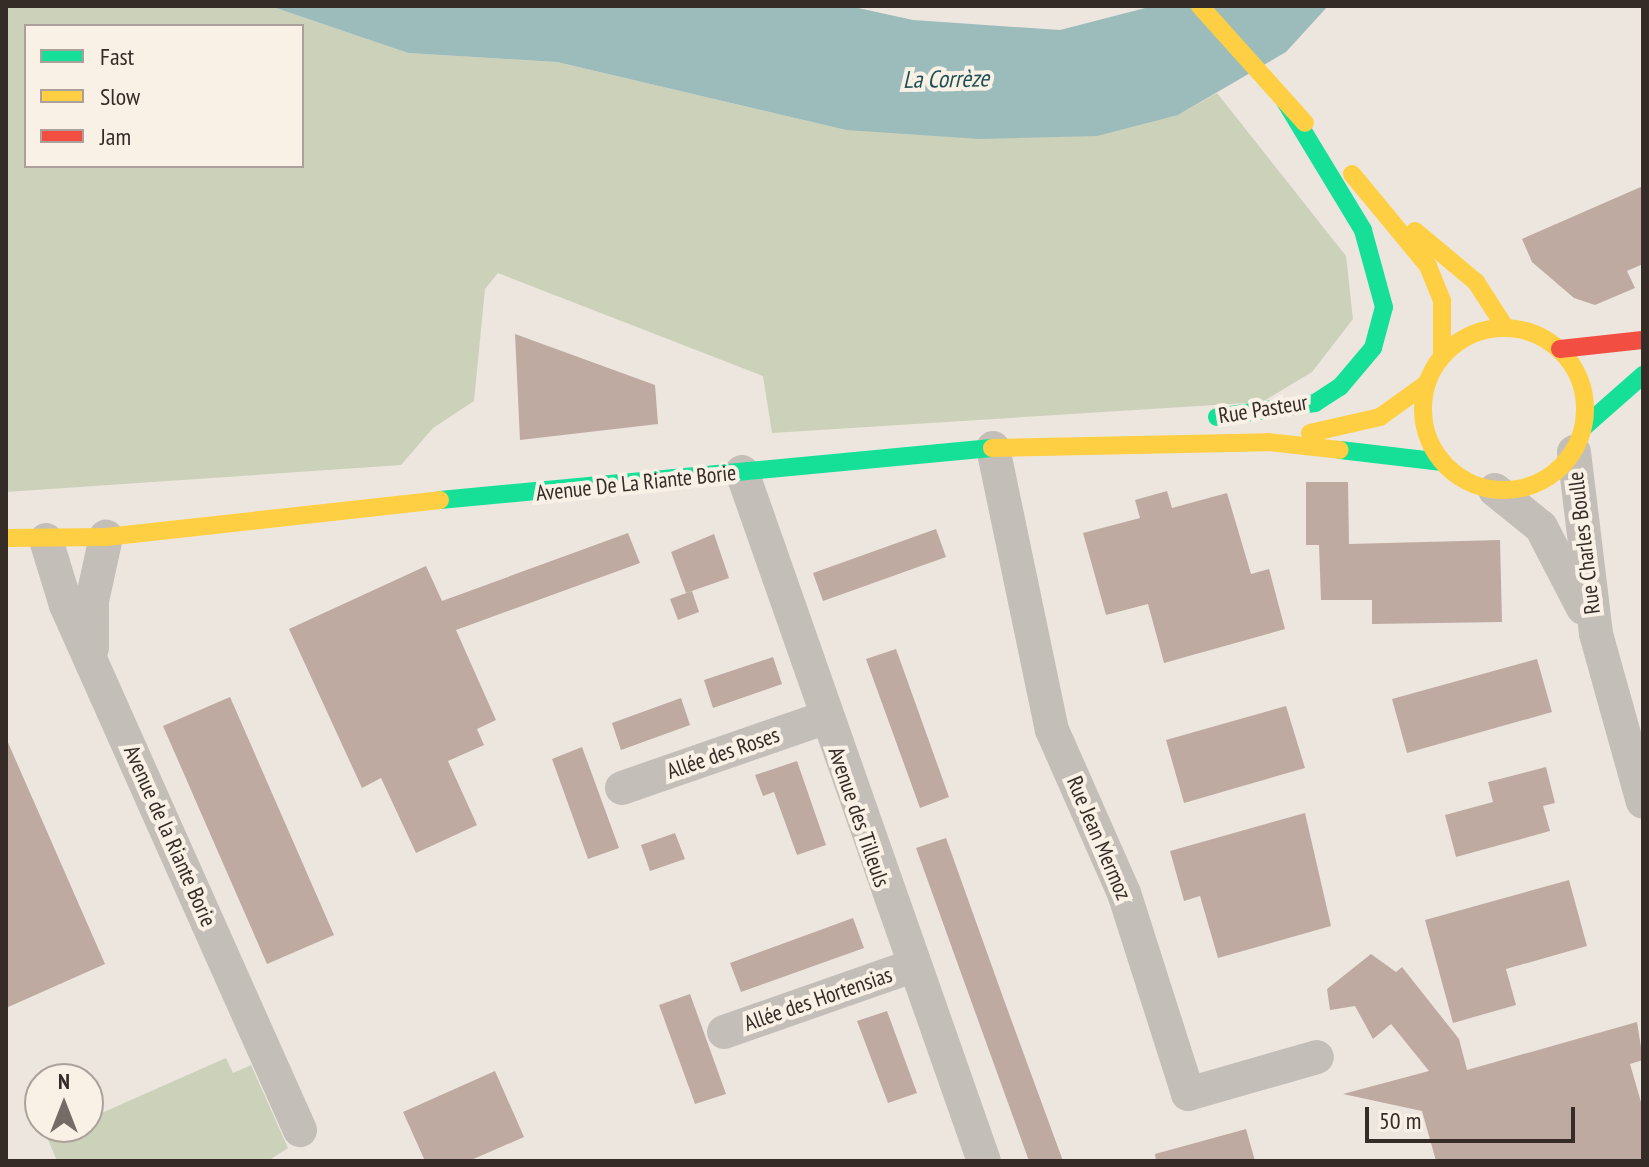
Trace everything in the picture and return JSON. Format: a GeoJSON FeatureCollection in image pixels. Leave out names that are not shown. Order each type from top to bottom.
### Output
{"type":"FeatureCollection","features":[{"type":"Feature","properties":{"kind":"street","name":"Rue Pasteur"},"geometry":{"type":"LineString","coordinates":[[1200,6],[1392,218],[1428,266],[1442,301],[1442,356]]}},
{"type":"Feature","properties":{"kind":"street","name":"Rue Pasteur"},"geometry":{"type":"LineString","coordinates":[[1198,418],[1315,403],[1360,368],[1384,307],[1363,230],[1285,101]]}},
{"type":"Feature","properties":{"kind":"street","name":"Rue Pasteur"},"geometry":{"type":"LineString","coordinates":[[1392,218],[1440,246],[1505,327]]}},
{"type":"Feature","properties":{"kind":"street"},"geometry":{"type":"LineString","coordinates":[[1643,340],[1560,349],[1505,327],[1471,335],[1442,356],[1426,384],[1422,411],[1442,462],[1466,481],[1495,490],[1525,488],[1579,440],[1643,375]]}},
{"type":"Feature","properties":{"kind":"street"},"geometry":{"type":"LineString","coordinates":[[1560,349],[1581,385],[1579,440]]}},
{"type":"Feature","properties":{"kind":"street","name":"Avenue De La Riante Borie"},"geometry":{"type":"LineString","coordinates":[[1268,442],[1380,417],[1426,384]]}},
{"type":"Feature","properties":{"kind":"street"},"geometry":{"type":"LineString","coordinates":[[1052,446],[1172,422]]}},
{"type":"Feature","properties":{"kind":"street","name":"Rue Charles Boulle"},"geometry":{"type":"LineString","coordinates":[[1579,440],[1596,634],[1643,802]]}},
{"type":"Feature","properties":{"kind":"street","name":"Avenue De La Riante Borie"},"geometry":{"type":"LineString","coordinates":[[6,538],[106,537],[993,448],[1268,442],[1442,462]]}},
{"type":"Feature","properties":{"kind":"street","name":"Rue Jean Mermoz"},"geometry":{"type":"LineString","coordinates":[[993,448],[1052,730],[1124,893],[1188,1094],[1317,1057]]}},
{"type":"Feature","properties":{"kind":"street","name":"Avenue des Tilleuls"},"geometry":{"type":"LineString","coordinates":[[742,472],[824,718],[984,1161]]}},
{"type":"Feature","properties":{"kind":"street","name":"Rue Charles Boulle"},"geometry":{"type":"LineString","coordinates":[[1495,490],[1541,527],[1596,634]]}},
{"type":"Feature","properties":{"kind":"street"},"geometry":{"type":"LineString","coordinates":[[93,661],[90,614],[106,537]]}},
{"type":"Feature","properties":{"kind":"street","name":"Avenue de la Riante Borie"},"geometry":{"type":"LineString","coordinates":[[46,540],[93,661],[300,1130]]}},
{"type":"Feature","properties":{"kind":"street","name":"Allée des Roses"},"geometry":{"type":"LineString","coordinates":[[622,788],[824,718]]}},
{"type":"Feature","properties":{"kind":"street","name":"Allée des Hortensias"},"geometry":{"type":"LineString","coordinates":[[724,1032],[912,966]]}},
{"type":"Feature","properties":{"kind":"green space"},"geometry":{"type":"Polygon","coordinates":[[[6,6],[270,6],[408,53],[557,62],[846,130],[1178,115],[1217,93],[1346,256],[1353,319],[1312,372],[1262,402],[772,433],[763,376],[498,273],[485,289],[474,401],[433,428],[401,465],[6,492],[6,6]]]}},
{"type":"Feature","properties":{"kind":"green space"},"geometry":{"type":"Polygon","coordinates":[[[226,1058],[233,1073],[251,1065],[288,1148],[268,1161],[57,1161],[50,1143],[104,1143],[104,1112],[226,1058]]]}},
{"type":"Feature","properties":{"kind":"water","name":"La Corrèze"},"geometry":{"type":"Polygon","coordinates":[[[270,6],[849,6],[913,20],[1060,30],[1153,6],[1328,6],[1286,52],[1178,115],[1097,136],[980,139],[846,130],[557,62],[408,53],[270,6]]]}},
{"type":"Feature","properties":{"kind":"building"},"geometry":{"type":"Polygon","coordinates":[[[1643,186],[1643,264],[1627,271],[1635,288],[1595,305],[1574,298],[1532,262],[1522,239],[1643,186]]]}},
{"type":"Feature","properties":{"kind":"building"},"geometry":{"type":"Polygon","coordinates":[[[515,334],[655,385],[658,424],[520,440],[515,334]]]}},
{"type":"Feature","properties":{"kind":"building"},"geometry":{"type":"Polygon","coordinates":[[[1306,482],[1348,482],[1349,544],[1500,540],[1502,622],[1372,624],[1372,600],[1321,600],[1319,545],[1306,545],[1306,482]]]}},
{"type":"Feature","properties":{"kind":"building"},"geometry":{"type":"Polygon","coordinates":[[[1167,491],[1172,508],[1227,493],[1251,574],[1269,569],[1285,629],[1164,663],[1148,604],[1106,615],[1083,533],[1140,518],[1135,500],[1167,491]]]}},
{"type":"Feature","properties":{"kind":"building"},"geometry":{"type":"Polygon","coordinates":[[[936,529],[946,557],[823,601],[813,573],[936,529]]]}},
{"type":"Feature","properties":{"kind":"building"},"geometry":{"type":"Polygon","coordinates":[[[628,533],[640,563],[456,630],[496,720],[477,729],[484,745],[448,761],[477,825],[416,853],[381,778],[362,788],[289,629],[426,566],[442,601],[628,533]]]}},
{"type":"Feature","properties":{"kind":"building"},"geometry":{"type":"Polygon","coordinates":[[[714,534],[729,578],[686,593],[671,552],[714,534]]]}},
{"type":"Feature","properties":{"kind":"building"},"geometry":{"type":"Polygon","coordinates":[[[692,591],[699,612],[678,620],[670,599],[692,591]]]}},
{"type":"Feature","properties":{"kind":"building"},"geometry":{"type":"Polygon","coordinates":[[[896,649],[949,797],[920,808],[866,659],[896,649]]]}},
{"type":"Feature","properties":{"kind":"building"},"geometry":{"type":"Polygon","coordinates":[[[773,657],[782,684],[713,708],[704,680],[773,657]]]}},
{"type":"Feature","properties":{"kind":"building"},"geometry":{"type":"Polygon","coordinates":[[[1537,659],[1552,712],[1407,753],[1392,699],[1537,659]]]}},
{"type":"Feature","properties":{"kind":"building"},"geometry":{"type":"Polygon","coordinates":[[[230,697],[334,935],[267,964],[163,726],[230,697]]]}},
{"type":"Feature","properties":{"kind":"building"},"geometry":{"type":"Polygon","coordinates":[[[681,698],[690,725],[621,750],[612,723],[681,698]]]}},
{"type":"Feature","properties":{"kind":"building"},"geometry":{"type":"Polygon","coordinates":[[[1286,706],[1305,768],[1184,803],[1166,740],[1286,706]]]}},
{"type":"Feature","properties":{"kind":"building"},"geometry":{"type":"Polygon","coordinates":[[[6,738],[105,964],[6,1008],[6,738]]]}},
{"type":"Feature","properties":{"kind":"building"},"geometry":{"type":"Polygon","coordinates":[[[582,747],[619,848],[588,859],[552,759],[582,747]]]}},
{"type":"Feature","properties":{"kind":"building"},"geometry":{"type":"Polygon","coordinates":[[[797,761],[826,845],[797,855],[774,792],[763,796],[755,775],[797,761]]]}},
{"type":"Feature","properties":{"kind":"building"},"geometry":{"type":"Polygon","coordinates":[[[1546,767],[1555,803],[1543,806],[1550,831],[1456,857],[1445,815],[1493,802],[1488,782],[1546,767]]]}},
{"type":"Feature","properties":{"kind":"building"},"geometry":{"type":"Polygon","coordinates":[[[1305,813],[1331,926],[1218,958],[1200,896],[1184,901],[1170,851],[1305,813]]]}},
{"type":"Feature","properties":{"kind":"building"},"geometry":{"type":"Polygon","coordinates":[[[675,833],[685,859],[650,871],[641,845],[675,833]]]}},
{"type":"Feature","properties":{"kind":"building"},"geometry":{"type":"Polygon","coordinates":[[[946,838],[1063,1161],[1029,1161],[916,848],[946,838]]]}},
{"type":"Feature","properties":{"kind":"building"},"geometry":{"type":"Polygon","coordinates":[[[1569,880],[1587,946],[1506,969],[1516,1005],[1453,1023],[1425,920],[1569,880]]]}},
{"type":"Feature","properties":{"kind":"building"},"geometry":{"type":"Polygon","coordinates":[[[853,918],[864,948],[741,992],[730,963],[853,918]]]}},
{"type":"Feature","properties":{"kind":"building"},"geometry":{"type":"Polygon","coordinates":[[[1371,954],[1396,972],[1402,967],[1459,1039],[1467,1070],[1637,1022],[1643,1060],[1630,1064],[1643,1109],[1643,1161],[1436,1161],[1422,1111],[1343,1094],[1429,1071],[1391,1024],[1373,1039],[1355,1006],[1330,1010],[1327,989],[1371,954]]]}},
{"type":"Feature","properties":{"kind":"building"},"geometry":{"type":"Polygon","coordinates":[[[690,994],[726,1094],[695,1104],[659,1005],[690,994]]]}},
{"type":"Feature","properties":{"kind":"building"},"geometry":{"type":"Polygon","coordinates":[[[887,1011],[917,1093],[888,1103],[857,1021],[887,1011]]]}},
{"type":"Feature","properties":{"kind":"building"},"geometry":{"type":"Polygon","coordinates":[[[495,1071],[524,1137],[469,1161],[425,1161],[403,1112],[495,1071]]]}},
{"type":"Feature","properties":{"kind":"building"},"geometry":{"type":"Polygon","coordinates":[[[1246,1129],[1255,1161],[1156,1161],[1155,1154],[1246,1129]]]}},
{"type":"Feature","properties":{"kind":"traffic: fast"},"geometry":{"type":"LineString","coordinates":[[1217,417],[1315,403],[1340,387],[1373,348],[1384,307],[1363,230],[1285,101]]}},
{"type":"Feature","properties":{"kind":"traffic: fast"},"geometry":{"type":"LineString","coordinates":[[1584,427],[1643,375]]}},
{"type":"Feature","properties":{"kind":"traffic: fast"},"geometry":{"type":"LineString","coordinates":[[440,500],[992,448]]}},
{"type":"Feature","properties":{"kind":"traffic: fast"},"geometry":{"type":"LineString","coordinates":[[1340,450],[1442,462]]}},
{"type":"Feature","properties":{"kind":"traffic: slow"},"geometry":{"type":"LineString","coordinates":[[1200,6],[1305,123]]}},
{"type":"Feature","properties":{"kind":"traffic: slow"},"geometry":{"type":"LineString","coordinates":[[1352,174],[1428,266],[1442,301],[1442,356]]}},
{"type":"Feature","properties":{"kind":"traffic: slow"},"geometry":{"type":"LineString","coordinates":[[1415,231],[1476,282],[1505,327]]}},
{"type":"Feature","properties":{"kind":"traffic: slow"},"geometry":{"type":"LineString","coordinates":[[1504,328],[1535,334],[1561,352],[1579,378],[1585,409],[1579,440],[1561,466],[1535,484],[1504,490],[1473,484],[1447,466],[1429,440],[1423,409],[1429,378],[1447,352],[1473,334],[1504,328]]}},
{"type":"Feature","properties":{"kind":"traffic: slow"},"geometry":{"type":"LineString","coordinates":[[1310,433],[1380,417],[1426,384]]}},
{"type":"Feature","properties":{"kind":"traffic: slow"},"geometry":{"type":"LineString","coordinates":[[992,448],[1268,442],[1340,450]]}},
{"type":"Feature","properties":{"kind":"traffic: slow"},"geometry":{"type":"LineString","coordinates":[[6,538],[106,537],[440,500]]}},
{"type":"Feature","properties":{"kind":"traffic: jam"},"geometry":{"type":"LineString","coordinates":[[1560,349],[1643,340]]}}]}
